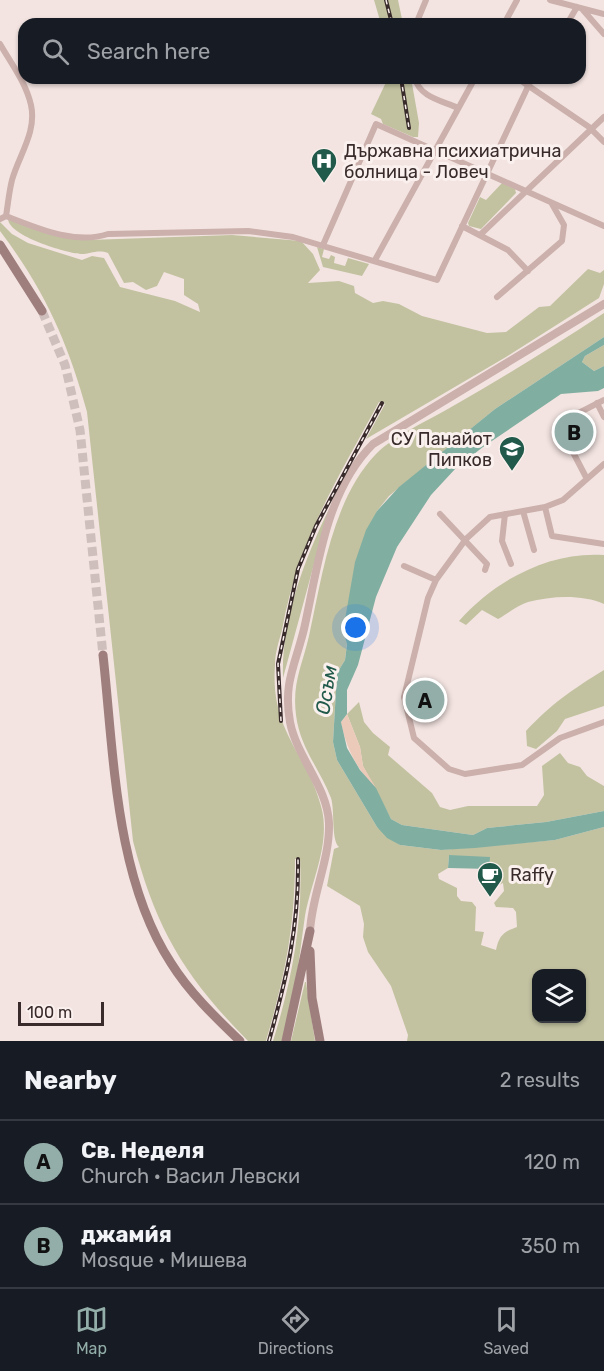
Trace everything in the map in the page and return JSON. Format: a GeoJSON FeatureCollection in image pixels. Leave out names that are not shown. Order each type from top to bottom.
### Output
{"type":"FeatureCollection","features":[{"type":"Feature","properties":{"kind":"main road"},"geometry":{"type":"LineString","coordinates":[[0,245],[42,311]]}},
{"type":"Feature","properties":{"kind":"main road"},"geometry":{"type":"LineString","coordinates":[[103,655],[124,840],[137,891],[148,921],[171,964],[209,1011],[240,1041]]}},
{"type":"Feature","properties":{"kind":"main road"},"geometry":{"type":"LineString","coordinates":[[286,1041],[310,931]]}},
{"type":"Feature","properties":{"kind":"main road"},"geometry":{"type":"LineString","coordinates":[[310,931],[312,998],[320,1041]]}},
{"type":"Feature","properties":{"kind":"street"},"geometry":{"type":"LineString","coordinates":[[418,18],[426,0]]}},
{"type":"Feature","properties":{"kind":"street"},"geometry":{"type":"LineString","coordinates":[[507,18],[517,0]]}},
{"type":"Feature","properties":{"kind":"street"},"geometry":{"type":"LineString","coordinates":[[550,0],[604,14]]}},
{"type":"Feature","properties":{"kind":"street"},"geometry":{"type":"LineString","coordinates":[[580,8],[604,34]]}},
{"type":"Feature","properties":{"kind":"street"},"geometry":{"type":"LineString","coordinates":[[572,18],[580,8]]}},
{"type":"Feature","properties":{"kind":"street"},"geometry":{"type":"LineString","coordinates":[[591,20],[592,11]]}},
{"type":"Feature","properties":{"kind":"street"},"geometry":{"type":"LineString","coordinates":[[0,44],[18,75]]}},
{"type":"Feature","properties":{"kind":"street"},"geometry":{"type":"LineString","coordinates":[[22,84],[31,104],[33,118],[12,180],[3,218],[74,238],[99,237],[108,234],[248,231],[293,237],[437,280],[528,85],[591,129],[604,142]]}},
{"type":"Feature","properties":{"kind":"street"},"geometry":{"type":"LineString","coordinates":[[417,84],[423,93],[458,108]]}},
{"type":"Feature","properties":{"kind":"street"},"geometry":{"type":"LineString","coordinates":[[375,260],[472,84]]}},
{"type":"Feature","properties":{"kind":"street"},"geometry":{"type":"LineString","coordinates":[[480,235],[604,117]]}},
{"type":"Feature","properties":{"kind":"street"},"geometry":{"type":"LineString","coordinates":[[323,245],[376,124],[604,226]]}},
{"type":"Feature","properties":{"kind":"street"},"geometry":{"type":"LineString","coordinates":[[497,297],[560,245],[564,237],[563,221],[549,201]]}},
{"type":"Feature","properties":{"kind":"street"},"geometry":{"type":"LineString","coordinates":[[462,226],[507,250],[528,272]]}},
{"type":"Feature","properties":{"kind":"street"},"geometry":{"type":"LineString","coordinates":[[310,931],[313,905],[327,846],[328,812],[320,790],[297,746],[290,723],[287,684],[299,646],[324,537],[334,507],[357,463],[373,444],[604,304]]}},
{"type":"Feature","properties":{"kind":"street"},"geometry":{"type":"LineString","coordinates":[[587,479],[565,437],[567,419],[601,402],[604,417]]}},
{"type":"Feature","properties":{"kind":"street"},"geometry":{"type":"LineString","coordinates":[[604,464],[563,500],[545,507],[490,516],[466,539],[436,580],[423,611],[404,696],[414,738],[449,769],[465,774],[522,765],[560,738],[604,722]]}},
{"type":"Feature","properties":{"kind":"street"},"geometry":{"type":"LineString","coordinates":[[545,507],[552,536],[604,544]]}},
{"type":"Feature","properties":{"kind":"street"},"geometry":{"type":"LineString","coordinates":[[523,511],[534,550]]}},
{"type":"Feature","properties":{"kind":"street"},"geometry":{"type":"LineString","coordinates":[[440,514],[466,539],[487,564],[485,570]]}},
{"type":"Feature","properties":{"kind":"street"},"geometry":{"type":"LineString","coordinates":[[505,514],[502,541],[511,564]]}},
{"type":"Feature","properties":{"kind":"street"},"geometry":{"type":"LineString","coordinates":[[405,567],[436,580]]}},
{"type":"Feature","properties":{"kind":"shaded area"},"geometry":{"type":"Polygon","coordinates":[[[374,0],[398,0],[402,18],[379,18],[374,0]]]}},
{"type":"Feature","properties":{"kind":"shaded area"},"geometry":{"type":"Polygon","coordinates":[[[385,84],[412,84],[419,123],[418,137],[383,124],[381,119],[371,114],[385,84]]]}},
{"type":"Feature","properties":{"kind":"shaded area"},"geometry":{"type":"Polygon","coordinates":[[[502,183],[515,189],[516,193],[481,229],[469,226],[468,223],[480,197],[486,200],[502,183]]]}},
{"type":"Feature","properties":{"kind":"shaded area"},"geometry":{"type":"Polygon","coordinates":[[[8,219],[89,240],[232,235],[301,241],[313,254],[320,270],[308,283],[339,281],[354,286],[355,293],[373,303],[383,301],[399,304],[422,316],[487,333],[506,332],[539,307],[550,306],[588,269],[600,273],[604,270],[604,284],[599,298],[506,357],[366,439],[385,404],[379,402],[334,485],[309,539],[289,598],[277,647],[275,688],[284,726],[316,790],[322,810],[324,837],[305,916],[299,963],[282,1041],[273,1041],[286,996],[295,951],[300,906],[300,859],[295,859],[295,884],[288,951],[266,1041],[248,1041],[206,995],[175,950],[142,872],[133,841],[87,412],[72,362],[53,317],[42,295],[0,231],[0,222],[12,234],[28,243],[82,260],[92,256],[104,258],[120,287],[175,301],[200,312],[198,304],[184,295],[184,279],[164,272],[157,286],[146,290],[133,282],[124,283],[108,253],[81,254],[39,243],[18,231],[8,219]]]}},
{"type":"Feature","properties":{"kind":"shaded area"},"geometry":{"type":"Polygon","coordinates":[[[317,247],[324,249],[322,257],[329,259],[331,255],[335,257],[334,263],[345,266],[348,258],[369,264],[362,276],[323,267],[317,247]]]}},
{"type":"Feature","properties":{"kind":"shaded area"},"geometry":{"type":"Polygon","coordinates":[[[604,313],[604,337],[495,409],[389,496],[377,511],[343,631],[347,643],[345,660],[337,673],[333,742],[337,760],[377,827],[400,845],[441,850],[555,840],[604,827],[604,1041],[407,1041],[408,1035],[391,986],[368,952],[363,937],[364,924],[360,906],[327,886],[334,849],[339,847],[335,838],[331,798],[298,727],[295,693],[298,675],[331,540],[339,516],[361,473],[376,454],[403,434],[529,361],[604,313]],[[449,855],[448,868],[438,874],[439,879],[457,888],[457,896],[461,901],[472,902],[476,907],[475,931],[484,932],[481,945],[496,950],[502,935],[517,927],[516,912],[513,908],[496,907],[494,903],[504,891],[503,883],[493,888],[485,887],[482,881],[489,869],[449,855]]]}},
{"type":"Feature","properties":{"kind":"shaded area"},"geometry":{"type":"Polygon","coordinates":[[[604,337],[604,345],[585,356],[582,362],[594,371],[604,366],[604,388],[598,391],[561,394],[483,447],[456,468],[431,495],[397,547],[376,597],[358,665],[347,690],[347,714],[341,722],[347,748],[360,770],[376,788],[391,819],[402,825],[473,835],[487,828],[546,822],[604,811],[604,827],[555,840],[475,848],[441,850],[400,845],[387,838],[377,827],[337,760],[333,742],[337,673],[345,660],[347,644],[343,631],[355,562],[366,530],[377,511],[399,487],[495,409],[604,337]]]}},
{"type":"Feature","properties":{"kind":"shaded area"},"geometry":{"type":"Polygon","coordinates":[[[604,345],[604,366],[594,371],[582,362],[585,356],[604,345]]]}},
{"type":"Feature","properties":{"kind":"shaded area"},"geometry":{"type":"Polygon","coordinates":[[[329,509],[283,678],[283,656],[290,613],[303,570],[329,509]]]}},
{"type":"Feature","properties":{"kind":"shaded area"},"geometry":{"type":"Polygon","coordinates":[[[604,555],[604,604],[576,597],[546,598],[524,603],[498,619],[482,610],[466,625],[459,621],[489,593],[524,572],[563,558],[604,555]]]}},
{"type":"Feature","properties":{"kind":"shaded area"},"geometry":{"type":"Polygon","coordinates":[[[604,670],[604,706],[565,719],[557,731],[536,749],[527,746],[526,731],[535,721],[563,697],[604,670]]]}},
{"type":"Feature","properties":{"kind":"shaded area"},"geometry":{"type":"Polygon","coordinates":[[[359,702],[364,722],[390,747],[388,755],[432,793],[440,807],[450,810],[468,806],[537,806],[544,795],[542,766],[560,753],[568,763],[580,767],[587,776],[604,786],[604,811],[546,822],[487,828],[473,835],[402,825],[391,819],[363,766],[360,747],[347,714],[359,702]]]}},
{"type":"Feature","properties":{"kind":"shaded area"},"geometry":{"type":"Polygon","coordinates":[[[449,855],[490,857],[489,869],[448,868],[449,855]]]}},
{"type":"Feature","properties":{"kind":"shaded area"},"geometry":{"type":"Polygon","coordinates":[[[305,982],[315,1041],[291,1041],[305,982]]]}},
{"type":"Feature","properties":{"kind":"sand"},"geometry":{"type":"Polygon","coordinates":[[[347,714],[360,747],[363,766],[376,788],[363,774],[349,749],[341,722],[347,714]]]}},
{"type":"Feature","properties":{"kind":"tunnel"},"geometry":{"type":"LineString","coordinates":[[42,311],[65,365],[80,430],[103,655]]}},
{"type":"Feature","properties":{"kind":"railway"},"geometry":{"type":"LineString","coordinates":[[386,0],[390,18]]}},
{"type":"Feature","properties":{"kind":"railway"},"geometry":{"type":"LineString","coordinates":[[402,84],[409,128]]}},
{"type":"Feature","properties":{"kind":"railway"},"geometry":{"type":"LineString","coordinates":[[281,721],[278,664],[298,569],[316,526],[382,403]]}},
{"type":"Feature","properties":{"kind":"railway"},"geometry":{"type":"LineString","coordinates":[[269,1041],[291,951],[298,884],[298,859]]}},
{"type":"Feature","properties":{"kind":"place","name":"Държавна психиатрична болница - Ловеч"},"geometry":{"type":"Point","coordinates":[324,184]}},
{"type":"Feature","properties":{"kind":"place","name":"джами́я"},"geometry":{"type":"Point","coordinates":[574,432]}},
{"type":"Feature","properties":{"kind":"place","name":"СУ Панайот Пипков"},"geometry":{"type":"Point","coordinates":[512,472]}},
{"type":"Feature","properties":{"kind":"place","name":"Св. Неделя"},"geometry":{"type":"Point","coordinates":[425,700]}},
{"type":"Feature","properties":{"kind":"place","name":"Raffy"},"geometry":{"type":"Point","coordinates":[490,898]}},
{"type":"Feature","properties":{"kind":"water label","name":"Осъм"},"geometry":{"type":"Point","coordinates":[326,690]}}]}
